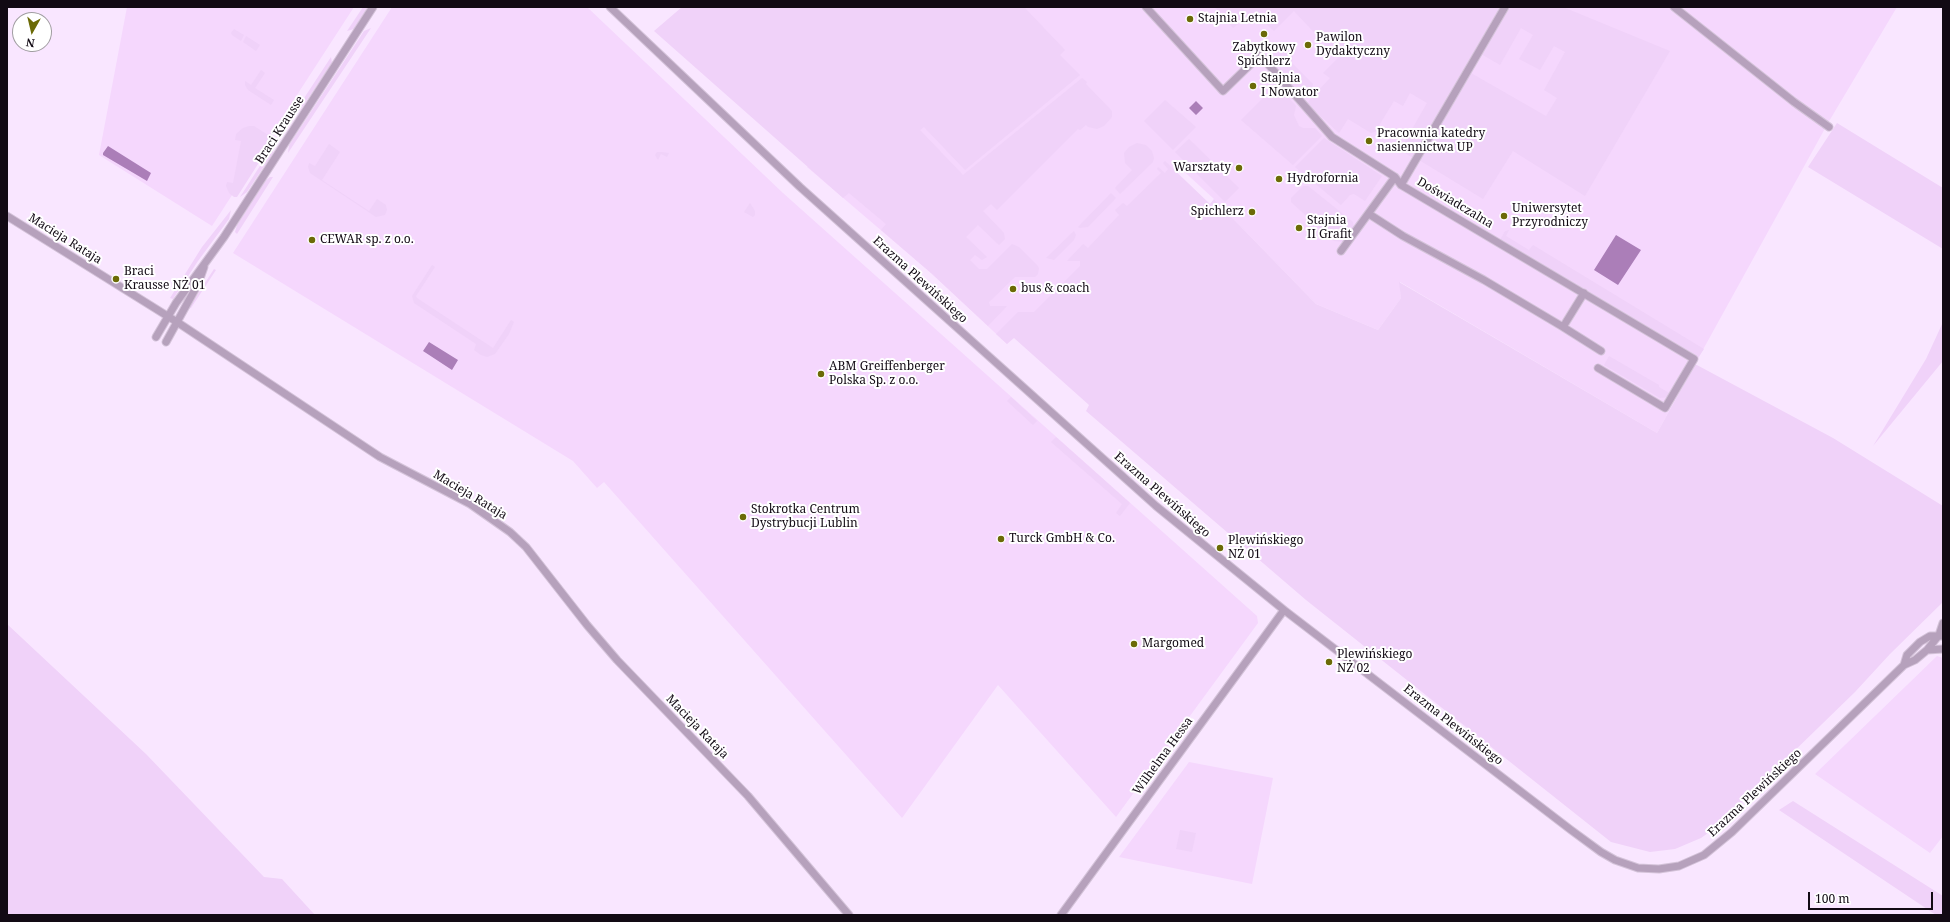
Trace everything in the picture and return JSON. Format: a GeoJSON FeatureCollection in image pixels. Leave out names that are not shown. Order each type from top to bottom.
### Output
{"type":"FeatureCollection","features":[{"type":"Feature","properties":{"kind":"street","name":"Braci Krausse"},"geometry":{"type":"LineString","coordinates":[[156,337],[167,316],[187,286],[204,265],[373,7]]}},
{"type":"Feature","properties":{"kind":"street","name":"Erazma Plewińskiego"},"geometry":{"type":"LineString","coordinates":[[610,7],[800,188],[1156,506],[1284,610],[1601,852],[1626,865],[1659,869],[1678,866],[1704,855],[1732,832],[1904,665],[1915,660],[1928,650]]}},
{"type":"Feature","properties":{"kind":"street"},"geometry":{"type":"LineString","coordinates":[[1146,7],[1223,91],[1260,55],[1332,137],[1395,177],[1401,185]]}},
{"type":"Feature","properties":{"kind":"street","name":"Doświadczalna"},"geometry":{"type":"LineString","coordinates":[[1505,7],[1401,185],[1694,359],[1665,408],[1598,368]]}},
{"type":"Feature","properties":{"kind":"street"},"geometry":{"type":"LineString","coordinates":[[1674,7],[1794,102],[1829,127]]}},
{"type":"Feature","properties":{"kind":"street"},"geometry":{"type":"LineString","coordinates":[[1341,251],[1395,177]]}},
{"type":"Feature","properties":{"kind":"street"},"geometry":{"type":"LineString","coordinates":[[1368,214],[1403,236],[1484,280],[1601,351]]}},
{"type":"Feature","properties":{"kind":"street","name":"Macieja Rataja"},"geometry":{"type":"LineString","coordinates":[[7,216],[177,322],[380,457],[470,504],[510,532],[526,547],[587,625],[617,660],[748,796],[849,915]]}},
{"type":"Feature","properties":{"kind":"street","name":"Braci Krausse"},"geometry":{"type":"LineString","coordinates":[[166,342],[198,284],[204,265]]}},
{"type":"Feature","properties":{"kind":"street"},"geometry":{"type":"LineString","coordinates":[[1563,327],[1584,293]]}},
{"type":"Feature","properties":{"kind":"street","name":"Wilhelma Hessa"},"geometry":{"type":"LineString","coordinates":[[1061,915],[1284,610]]}},
{"type":"Feature","properties":{"kind":"street"},"geometry":{"type":"LineString","coordinates":[[1928,650],[1942,649],[1941,635],[1943,623]]}},
{"type":"Feature","properties":{"kind":"street","name":"Erazma Plewińskiego"},"geometry":{"type":"LineString","coordinates":[[1904,665],[1907,655],[1920,642],[1930,636],[1941,635]]}},
{"type":"Feature","properties":{"kind":"street"},"geometry":{"type":"LineString","coordinates":[[1928,650],[1941,635]]}},
{"type":"Feature","properties":{"kind":"shaded area"},"geometry":{"type":"Polygon","coordinates":[[[127,7],[354,7],[212,226],[99,155],[127,7]]]}},
{"type":"Feature","properties":{"kind":"shaded area"},"geometry":{"type":"Polygon","coordinates":[[[363,7],[368,7],[354,29],[347,31],[363,7]]]}},
{"type":"Feature","properties":{"kind":"shaded area"},"geometry":{"type":"Polygon","coordinates":[[[392,7],[587,7],[783,193],[1257,616],[1258,623],[1116,817],[998,685],[902,818],[604,482],[597,488],[573,461],[233,253],[392,7]]]}},
{"type":"Feature","properties":{"kind":"shaded area"},"geometry":{"type":"Polygon","coordinates":[[[682,7],[1024,7],[1065,50],[1060,55],[1080,75],[965,170],[924,127],[920,130],[963,175],[1082,78],[1112,111],[1112,117],[1104,126],[1097,129],[1086,125],[1080,130],[1078,129],[997,210],[991,204],[983,211],[1004,233],[1005,239],[999,245],[978,225],[966,237],[987,257],[982,260],[975,255],[970,260],[979,269],[987,269],[1012,244],[1019,247],[1037,265],[1039,268],[1038,274],[1035,277],[1015,277],[989,302],[990,306],[1007,306],[988,326],[931,273],[881,230],[886,224],[849,193],[843,198],[654,31],[682,7]]]}},
{"type":"Feature","properties":{"kind":"shaded area","name":"Uniwersytet Przyrodniczy"},"geometry":{"type":"Polygon","coordinates":[[[990,7],[1897,7],[1828,123],[1657,433],[1400,282],[1401,298],[1378,330],[1316,304],[1214,199],[1178,166],[1007,344],[931,273],[807,167],[990,7]]]}},
{"type":"Feature","properties":{"kind":"shaded area"},"geometry":{"type":"Polygon","coordinates":[[[1215,7],[1500,7],[1413,158],[1400,150],[1427,103],[1410,93],[1403,106],[1394,101],[1375,132],[1371,133],[1348,119],[1339,133],[1313,109],[1308,102],[1330,78],[1323,73],[1338,58],[1294,11],[1274,31],[1254,12],[1233,28],[1215,7]]]}},
{"type":"Feature","properties":{"kind":"shaded area"},"geometry":{"type":"Polygon","coordinates":[[[1509,7],[1563,7],[1670,51],[1585,196],[1513,151],[1483,199],[1419,160],[1471,73],[1546,116],[1557,98],[1544,90],[1565,52],[1554,46],[1540,70],[1519,59],[1533,35],[1521,28],[1500,65],[1481,54],[1509,7]]]}},
{"type":"Feature","properties":{"kind":"shaded area"},"geometry":{"type":"Polygon","coordinates":[[[371,28],[288,153],[289,145],[364,31],[371,28]]]}},
{"type":"Feature","properties":{"kind":"shaded area"},"geometry":{"type":"Polygon","coordinates":[[[234,29],[244,35],[241,41],[232,35],[231,33],[234,29]]]}},
{"type":"Feature","properties":{"kind":"shaded area"},"geometry":{"type":"Polygon","coordinates":[[[246,36],[260,45],[256,51],[243,42],[246,36]]]}},
{"type":"Feature","properties":{"kind":"shaded area"},"geometry":{"type":"Polygon","coordinates":[[[1280,44],[1293,56],[1292,63],[1313,84],[1312,88],[1305,94],[1300,96],[1295,92],[1269,59],[1270,51],[1280,44]]]}},
{"type":"Feature","properties":{"kind":"shaded area"},"geometry":{"type":"Polygon","coordinates":[[[331,57],[332,63],[301,109],[293,115],[331,57]]]}},
{"type":"Feature","properties":{"kind":"shaded area"},"geometry":{"type":"Polygon","coordinates":[[[261,70],[265,73],[255,88],[274,100],[271,105],[248,90],[245,85],[245,81],[251,85],[261,70]]]}},
{"type":"Feature","properties":{"kind":"shaded area"},"geometry":{"type":"Polygon","coordinates":[[[1272,89],[1283,92],[1296,106],[1294,115],[1299,126],[1303,128],[1315,128],[1322,136],[1293,165],[1241,120],[1272,89]]]}},
{"type":"Feature","properties":{"kind":"shaded area"},"geometry":{"type":"Polygon","coordinates":[[[1165,100],[1196,127],[1173,150],[1144,121],[1165,100]]]}},
{"type":"Feature","properties":{"kind":"shaded area"},"geometry":{"type":"Polygon","coordinates":[[[1196,101],[1203,108],[1196,115],[1189,108],[1196,101]]]}},
{"type":"Feature","properties":{"kind":"shaded area"},"geometry":{"type":"Polygon","coordinates":[[[1837,123],[1943,188],[1943,249],[1808,167],[1837,123]]]}},
{"type":"Feature","properties":{"kind":"shaded area"},"geometry":{"type":"Polygon","coordinates":[[[254,126],[268,135],[272,139],[272,142],[237,197],[234,197],[229,193],[226,186],[227,182],[233,183],[241,141],[235,140],[236,134],[243,128],[254,126]]]}},
{"type":"Feature","properties":{"kind":"shaded area"},"geometry":{"type":"Polygon","coordinates":[[[1324,138],[1382,176],[1365,201],[1354,194],[1350,195],[1341,205],[1295,167],[1324,138]]]}},
{"type":"Feature","properties":{"kind":"shaded area"},"geometry":{"type":"Polygon","coordinates":[[[1189,139],[1239,188],[1225,202],[1175,152],[1189,139]]]}},
{"type":"Feature","properties":{"kind":"shaded area"},"geometry":{"type":"Polygon","coordinates":[[[1137,143],[1146,145],[1152,151],[1154,158],[1153,162],[1120,194],[1115,188],[1132,170],[1125,163],[1124,153],[1129,147],[1137,143]]]}},
{"type":"Feature","properties":{"kind":"shaded area"},"geometry":{"type":"Polygon","coordinates":[[[274,144],[273,153],[247,192],[240,197],[274,144]]]}},
{"type":"Feature","properties":{"kind":"shaded area"},"geometry":{"type":"Polygon","coordinates":[[[329,144],[340,152],[322,180],[369,211],[377,199],[386,205],[387,210],[385,215],[376,217],[310,173],[308,167],[309,163],[315,166],[329,144]]]}},
{"type":"Feature","properties":{"kind":"shaded area"},"geometry":{"type":"Polygon","coordinates":[[[108,146],[151,173],[147,181],[103,155],[108,146]]]}},
{"type":"Feature","properties":{"kind":"shaded area"},"geometry":{"type":"Polygon","coordinates":[[[657,152],[669,153],[667,157],[661,154],[658,160],[655,155],[657,152]]]}},
{"type":"Feature","properties":{"kind":"shaded area"},"geometry":{"type":"Polygon","coordinates":[[[1165,161],[1210,204],[1214,199],[1316,304],[1378,330],[1401,298],[1399,282],[1657,433],[1695,364],[1833,438],[1943,506],[1943,602],[1890,654],[1855,692],[1715,828],[1701,838],[1675,849],[1650,852],[1611,842],[1306,600],[1086,411],[1089,405],[1014,338],[1007,344],[996,334],[1018,312],[1034,312],[1080,266],[1080,261],[1067,261],[1083,244],[1088,248],[1119,215],[1115,210],[1123,203],[1127,206],[1161,173],[1157,169],[1158,167],[1165,173],[1168,169],[1163,163],[1165,161]]]}},
{"type":"Feature","properties":{"kind":"shaded area"},"geometry":{"type":"Polygon","coordinates":[[[270,177],[273,177],[237,234],[235,232],[237,225],[265,181],[270,177]]]}},
{"type":"Feature","properties":{"kind":"shaded area"},"geometry":{"type":"Polygon","coordinates":[[[1303,186],[1308,186],[1353,222],[1354,228],[1344,242],[1334,241],[1291,202],[1291,198],[1303,186]]]}},
{"type":"Feature","properties":{"kind":"shaded area"},"geometry":{"type":"Polygon","coordinates":[[[1111,193],[1116,198],[1088,227],[1078,227],[1111,193]]]}},
{"type":"Feature","properties":{"kind":"shaded area"},"geometry":{"type":"Polygon","coordinates":[[[750,203],[755,211],[755,215],[753,217],[744,212],[750,203]]]}},
{"type":"Feature","properties":{"kind":"shaded area"},"geometry":{"type":"Polygon","coordinates":[[[231,210],[229,219],[198,261],[173,299],[170,298],[202,247],[231,210]]]}},
{"type":"Feature","properties":{"kind":"shaded area"},"geometry":{"type":"Polygon","coordinates":[[[1509,230],[1506,236],[1529,250],[1533,245],[1704,349],[1698,358],[1500,240],[1505,231],[1509,230]]]}},
{"type":"Feature","properties":{"kind":"shaded area"},"geometry":{"type":"Polygon","coordinates":[[[1074,231],[1076,235],[1074,240],[1054,260],[1046,258],[1074,231]]]}},
{"type":"Feature","properties":{"kind":"shaded area"},"geometry":{"type":"Polygon","coordinates":[[[1616,235],[1641,250],[1618,285],[1594,270],[1616,235]]]}},
{"type":"Feature","properties":{"kind":"shaded area"},"geometry":{"type":"Polygon","coordinates":[[[432,265],[435,267],[416,296],[417,298],[493,348],[511,320],[514,322],[509,334],[495,354],[487,357],[481,355],[474,350],[476,344],[414,303],[412,296],[432,265]]]}},
{"type":"Feature","properties":{"kind":"shaded area"},"geometry":{"type":"Polygon","coordinates":[[[214,269],[216,270],[191,308],[188,309],[214,269]]]}},
{"type":"Feature","properties":{"kind":"shaded area"},"geometry":{"type":"Polygon","coordinates":[[[1943,322],[1943,361],[1873,446],[1926,359],[1943,322]]]}},
{"type":"Feature","properties":{"kind":"shaded area"},"geometry":{"type":"Polygon","coordinates":[[[429,342],[458,360],[452,370],[423,351],[429,342]]]}},
{"type":"Feature","properties":{"kind":"shaded area"},"geometry":{"type":"Polygon","coordinates":[[[1609,356],[1659,385],[1659,387],[1671,394],[1669,397],[1660,398],[1604,365],[1609,356]]]}},
{"type":"Feature","properties":{"kind":"shaded area"},"geometry":{"type":"Polygon","coordinates":[[[1011,397],[1037,421],[1033,425],[1007,401],[1011,397]]]}},
{"type":"Feature","properties":{"kind":"shaded area"},"geometry":{"type":"Polygon","coordinates":[[[1056,437],[1130,503],[1120,516],[1116,513],[1122,504],[1051,442],[1056,437]]]}},
{"type":"Feature","properties":{"kind":"shaded area"},"geometry":{"type":"Polygon","coordinates":[[[7,624],[146,754],[264,877],[282,879],[315,915],[7,915],[7,624]]]}},
{"type":"Feature","properties":{"kind":"shaded area"},"geometry":{"type":"Polygon","coordinates":[[[1937,656],[1943,658],[1943,836],[1930,853],[1815,774],[1937,656]]]}},
{"type":"Feature","properties":{"kind":"shaded area"},"geometry":{"type":"Polygon","coordinates":[[[1189,762],[1273,778],[1252,884],[1119,857],[1189,762]]]}},
{"type":"Feature","properties":{"kind":"shaded area"},"geometry":{"type":"Polygon","coordinates":[[[1793,801],[1943,896],[1943,915],[1936,915],[1779,810],[1793,801]]]}},
{"type":"Feature","properties":{"kind":"shaded area"},"geometry":{"type":"Polygon","coordinates":[[[1180,830],[1196,833],[1192,852],[1176,849],[1180,830]]]}},
{"type":"Feature","properties":{"kind":"place","name":"Stajnia Letnia"},"geometry":{"type":"Point","coordinates":[1190,19]}},
{"type":"Feature","properties":{"kind":"place","name":"Zabytkowy Spichlerz"},"geometry":{"type":"Point","coordinates":[1264,34]}},
{"type":"Feature","properties":{"kind":"place","name":"Pawilon Dydaktyczny"},"geometry":{"type":"Point","coordinates":[1308,45]}},
{"type":"Feature","properties":{"kind":"place","name":"Stajnia I Nowator"},"geometry":{"type":"Point","coordinates":[1253,86]}},
{"type":"Feature","properties":{"kind":"place","name":"Pracownia katedry nasiennictwa UP"},"geometry":{"type":"Point","coordinates":[1369,141]}},
{"type":"Feature","properties":{"kind":"place","name":"Warsztaty"},"geometry":{"type":"Point","coordinates":[1239,168]}},
{"type":"Feature","properties":{"kind":"place","name":"Hydrofornia"},"geometry":{"type":"Point","coordinates":[1279,179]}},
{"type":"Feature","properties":{"kind":"place","name":"Spichlerz"},"geometry":{"type":"Point","coordinates":[1252,212]}},
{"type":"Feature","properties":{"kind":"place","name":"Uniwersytet Przyrodniczy"},"geometry":{"type":"Point","coordinates":[1504,216]}},
{"type":"Feature","properties":{"kind":"place","name":"Stajnia II Grafit"},"geometry":{"type":"Point","coordinates":[1299,228]}},
{"type":"Feature","properties":{"kind":"place","name":"CEWAR sp. z o.o."},"geometry":{"type":"Point","coordinates":[312,240]}},
{"type":"Feature","properties":{"kind":"place","name":"Braci Krausse NŻ 01"},"geometry":{"type":"Point","coordinates":[116,279]}},
{"type":"Feature","properties":{"kind":"place","name":"bus & coach"},"geometry":{"type":"Point","coordinates":[1013,289]}},
{"type":"Feature","properties":{"kind":"place","name":"ABM Greiffenberger Polska Sp. z o.o."},"geometry":{"type":"Point","coordinates":[821,374]}},
{"type":"Feature","properties":{"kind":"place","name":"Stokrotka Centrum Dystrybucji Lublin"},"geometry":{"type":"Point","coordinates":[743,517]}},
{"type":"Feature","properties":{"kind":"place","name":"Turck GmbH & Co."},"geometry":{"type":"Point","coordinates":[1001,539]}},
{"type":"Feature","properties":{"kind":"place","name":"Plewińskiego NŻ 01"},"geometry":{"type":"Point","coordinates":[1220,548]}},
{"type":"Feature","properties":{"kind":"place","name":"Margomed"},"geometry":{"type":"Point","coordinates":[1134,644]}},
{"type":"Feature","properties":{"kind":"place","name":"Plewińskiego NŻ 02"},"geometry":{"type":"Point","coordinates":[1329,662]}}]}
